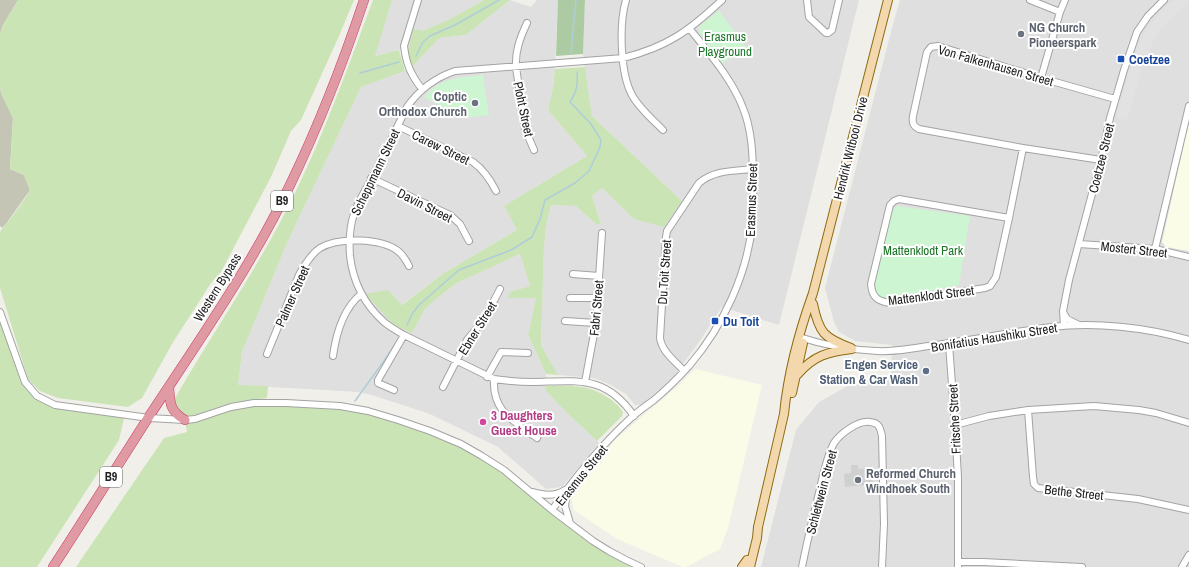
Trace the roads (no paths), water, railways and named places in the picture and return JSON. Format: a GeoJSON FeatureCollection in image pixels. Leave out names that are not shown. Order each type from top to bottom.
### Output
{"type":"FeatureCollection","features":[{"type":"Feature","properties":{"kind":"highway","name":"Western Bypass"},"geometry":{"type":"LineString","coordinates":[[53,567],[148,418],[220,309],[256,250],[290,186],[317,127],[355,28],[364,0]]}},
{"type":"Feature","properties":{"kind":"highway"},"geometry":{"type":"LineString","coordinates":[[169,388],[170,402],[173,410],[178,416],[185,420]]}},
{"type":"Feature","properties":{"kind":"main road","name":"Hendrik Witbooi Drive"},"geometry":{"type":"LineString","coordinates":[[747,565],[753,536],[758,527],[784,414],[796,377],[806,312],[813,293],[887,1]]}},
{"type":"Feature","properties":{"kind":"main road","name":"Hendrik Witbooi Drive"},"geometry":{"type":"LineString","coordinates":[[784,414],[785,397],[802,338],[814,304],[813,293]]}},
{"type":"Feature","properties":{"kind":"main road"},"geometry":{"type":"LineString","coordinates":[[814,304],[818,324],[826,336],[837,343],[852,349]]}},
{"type":"Feature","properties":{"kind":"main road"},"geometry":{"type":"LineString","coordinates":[[796,377],[807,364],[816,358],[831,352],[852,349]]}},
{"type":"Feature","properties":{"kind":"main road"},"geometry":{"type":"LineString","coordinates":[[742,567],[747,565]]}},
{"type":"Feature","properties":{"kind":"street"},"geometry":{"type":"LineString","coordinates":[[418,0],[404,46],[410,70],[422,89]]}},
{"type":"Feature","properties":{"kind":"street"},"geometry":{"type":"LineString","coordinates":[[626,0],[622,23],[623,58],[626,80],[632,96],[639,106],[663,130]]}},
{"type":"Feature","properties":{"kind":"street","name":"Scheppmann Street"},"geometry":{"type":"LineString","coordinates":[[634,416],[616,395],[604,388],[585,382],[511,382],[494,379],[487,377],[404,336],[384,322],[361,294],[355,281],[351,265],[349,240],[351,226],[354,214],[407,108],[422,89],[445,74],[455,71],[623,58],[645,52],[669,41],[689,28],[722,0]]}},
{"type":"Feature","properties":{"kind":"street"},"geometry":{"type":"LineString","coordinates":[[807,0],[809,17],[828,33],[832,30],[839,0]]}},
{"type":"Feature","properties":{"kind":"street"},"geometry":{"type":"LineString","coordinates":[[1030,0],[1060,12]]}},
{"type":"Feature","properties":{"kind":"street"},"geometry":{"type":"LineString","coordinates":[[1041,78],[1060,12],[1065,0]]}},
{"type":"Feature","properties":{"kind":"street","name":"Coetzee Street"},"geometry":{"type":"LineString","coordinates":[[1064,326],[1063,311],[1115,99],[1137,32],[1148,16],[1164,0]]}},
{"type":"Feature","properties":{"kind":"street","name":"Ploht Street"},"geometry":{"type":"LineString","coordinates":[[526,23],[517,49],[516,66],[526,130],[534,150]]}},
{"type":"Feature","properties":{"kind":"street","name":"Erasmus Street"},"geometry":{"type":"LineString","coordinates":[[552,510],[603,445],[634,416],[661,394],[704,348],[732,299],[749,247],[753,218],[753,169],[750,134],[744,109],[722,72],[689,28]]}},
{"type":"Feature","properties":{"kind":"street","name":"Von Falkenhausen Street"},"geometry":{"type":"LineString","coordinates":[[1101,160],[1023,148],[915,127],[912,122],[927,52],[931,47],[938,46],[1115,99]]}},
{"type":"Feature","properties":{"kind":"street"},"geometry":{"type":"LineString","coordinates":[[1156,250],[1189,106]]}},
{"type":"Feature","properties":{"kind":"street","name":"Carew Street"},"geometry":{"type":"LineString","coordinates":[[398,126],[473,162],[489,177],[496,191]]}},
{"type":"Feature","properties":{"kind":"street","name":"Mattenklodt Street"},"geometry":{"type":"LineString","coordinates":[[1009,218],[899,199],[894,201],[890,205],[871,284],[873,294],[878,300],[890,303],[990,286],[996,277],[1009,218],[1023,148]]}},
{"type":"Feature","properties":{"kind":"street","name":"Du Toit Street"},"geometry":{"type":"LineString","coordinates":[[684,371],[667,352],[660,338],[667,231],[699,183],[704,179],[714,174],[753,169]]}},
{"type":"Feature","properties":{"kind":"street","name":"Davin Street"},"geometry":{"type":"LineString","coordinates":[[372,178],[450,215],[460,224],[469,242]]}},
{"type":"Feature","properties":{"kind":"street","name":"Fabri Street"},"geometry":{"type":"LineString","coordinates":[[585,382],[596,323],[602,233]]}},
{"type":"Feature","properties":{"kind":"street","name":"Palmer Street"},"geometry":{"type":"LineString","coordinates":[[267,354],[299,274],[310,257],[321,248],[338,241],[349,240],[376,243],[394,248],[404,256],[409,266]]}},
{"type":"Feature","properties":{"kind":"street","name":"Mostert Street"},"geometry":{"type":"LineString","coordinates":[[1079,244],[1156,250],[1189,257]]}},
{"type":"Feature","properties":{"kind":"street"},"geometry":{"type":"LineString","coordinates":[[573,274],[599,276]]}},
{"type":"Feature","properties":{"kind":"street","name":"Ebner Street"},"geometry":{"type":"LineString","coordinates":[[443,387],[470,336],[484,320],[500,290]]}},
{"type":"Feature","properties":{"kind":"street"},"geometry":{"type":"LineString","coordinates":[[333,356],[337,336],[347,310],[350,304],[361,294]]}},
{"type":"Feature","properties":{"kind":"street"},"geometry":{"type":"LineString","coordinates":[[570,298],[598,298]]}},
{"type":"Feature","properties":{"kind":"street"},"geometry":{"type":"LineString","coordinates":[[1063,311],[1067,319],[1080,326]]}},
{"type":"Feature","properties":{"kind":"street"},"geometry":{"type":"LineString","coordinates":[[1051,327],[1059,320],[1063,311]]}},
{"type":"Feature","properties":{"kind":"street"},"geometry":{"type":"LineString","coordinates":[[0,312],[25,382],[37,396],[55,404],[148,418],[185,420],[195,419],[231,407],[254,403],[340,406],[368,411],[430,431],[461,444],[504,470],[552,510],[608,551],[641,567]]}},
{"type":"Feature","properties":{"kind":"street"},"geometry":{"type":"LineString","coordinates":[[565,321],[596,323]]}},
{"type":"Feature","properties":{"kind":"street","name":"Bonifatius Haushiku Street"},"geometry":{"type":"LineString","coordinates":[[802,338],[852,349],[887,351],[949,344],[1051,327],[1080,326],[1131,328],[1163,333],[1189,340]]}},
{"type":"Feature","properties":{"kind":"street"},"geometry":{"type":"LineString","coordinates":[[394,390],[378,383],[378,380],[404,336]]}},
{"type":"Feature","properties":{"kind":"street","name":"Fritsche Street"},"geometry":{"type":"LineString","coordinates":[[949,344],[955,425],[958,502],[958,565]]}},
{"type":"Feature","properties":{"kind":"street"},"geometry":{"type":"LineString","coordinates":[[487,377],[501,352],[528,353]]}},
{"type":"Feature","properties":{"kind":"street"},"geometry":{"type":"LineString","coordinates":[[494,379],[494,392],[499,407],[504,414],[537,438]]}},
{"type":"Feature","properties":{"kind":"street"},"geometry":{"type":"LineString","coordinates":[[955,425],[1006,413],[1072,407],[1102,407],[1139,410],[1156,413],[1189,423]]}},
{"type":"Feature","properties":{"kind":"street","name":"Bethe Street"},"geometry":{"type":"LineString","coordinates":[[1028,410],[1033,477],[1034,484],[1038,488],[1138,499],[1189,510]]}},
{"type":"Feature","properties":{"kind":"street","name":"Schlettwein Street"},"geometry":{"type":"LineString","coordinates":[[802,567],[825,467],[834,444],[838,437],[847,430],[857,424],[867,421],[876,423],[881,428],[882,436],[884,524],[882,567]]}},
{"type":"Feature","properties":{"kind":"street"},"geometry":{"type":"LineString","coordinates":[[529,491],[548,495],[560,493],[568,488]]}},
{"type":"Feature","properties":{"kind":"street"},"geometry":{"type":"LineString","coordinates":[[568,488],[565,506],[571,524]]}},
{"type":"Feature","properties":{"kind":"street"},"geometry":{"type":"LineString","coordinates":[[1182,567],[1189,555]]}},
{"type":"Feature","properties":{"kind":"street"},"geometry":{"type":"LineString","coordinates":[[958,565],[983,562],[1082,567]]}},
{"type":"Feature","properties":{"kind":"waterway"},"geometry":{"type":"LineString","coordinates":[[416,56],[423,42],[430,36],[455,25],[499,0]]}},
{"type":"Feature","properties":{"kind":"waterway"},"geometry":{"type":"LineString","coordinates":[[571,53],[576,0]]}},
{"type":"Feature","properties":{"kind":"waterway"},"geometry":{"type":"LineString","coordinates":[[360,73],[399,62]]}},
{"type":"Feature","properties":{"kind":"waterway"},"geometry":{"type":"LineString","coordinates":[[407,325],[412,314],[419,305],[459,270],[511,250],[532,237],[540,219],[545,200],[575,183],[589,171],[600,147],[601,140],[591,124],[570,102],[576,88],[577,72]]}},
{"type":"Feature","properties":{"kind":"waterway"},"geometry":{"type":"LineString","coordinates":[[355,401],[398,340]]}},
{"type":"Feature","properties":{"kind":"place","name":"NG Church Pioneerspark"},"geometry":{"type":"Point","coordinates":[1021,34]}},
{"type":"Feature","properties":{"kind":"place","name":"Coetzee"},"geometry":{"type":"Point","coordinates":[1121,59]}},
{"type":"Feature","properties":{"kind":"place","name":"Coptic Orthodox Church"},"geometry":{"type":"Point","coordinates":[475,103]}},
{"type":"Feature","properties":{"kind":"place","name":"Du Toit"},"geometry":{"type":"Point","coordinates":[715,321]}},
{"type":"Feature","properties":{"kind":"place","name":"Engen Service Station & Car Wash"},"geometry":{"type":"Point","coordinates":[926,371]}},
{"type":"Feature","properties":{"kind":"place","name":"3 Daughters Guest House"},"geometry":{"type":"Point","coordinates":[483,422]}},
{"type":"Feature","properties":{"kind":"place","name":"Reformed Church Windhoek South"},"geometry":{"type":"Point","coordinates":[858,480]}},
{"type":"Feature","properties":{"kind":"park label","name":"Erasmus Playground"},"geometry":{"type":"Point","coordinates":[725,44]}},
{"type":"Feature","properties":{"kind":"park label","name":"Mattenklodt Park"},"geometry":{"type":"Point","coordinates":[923,250]}}]}
